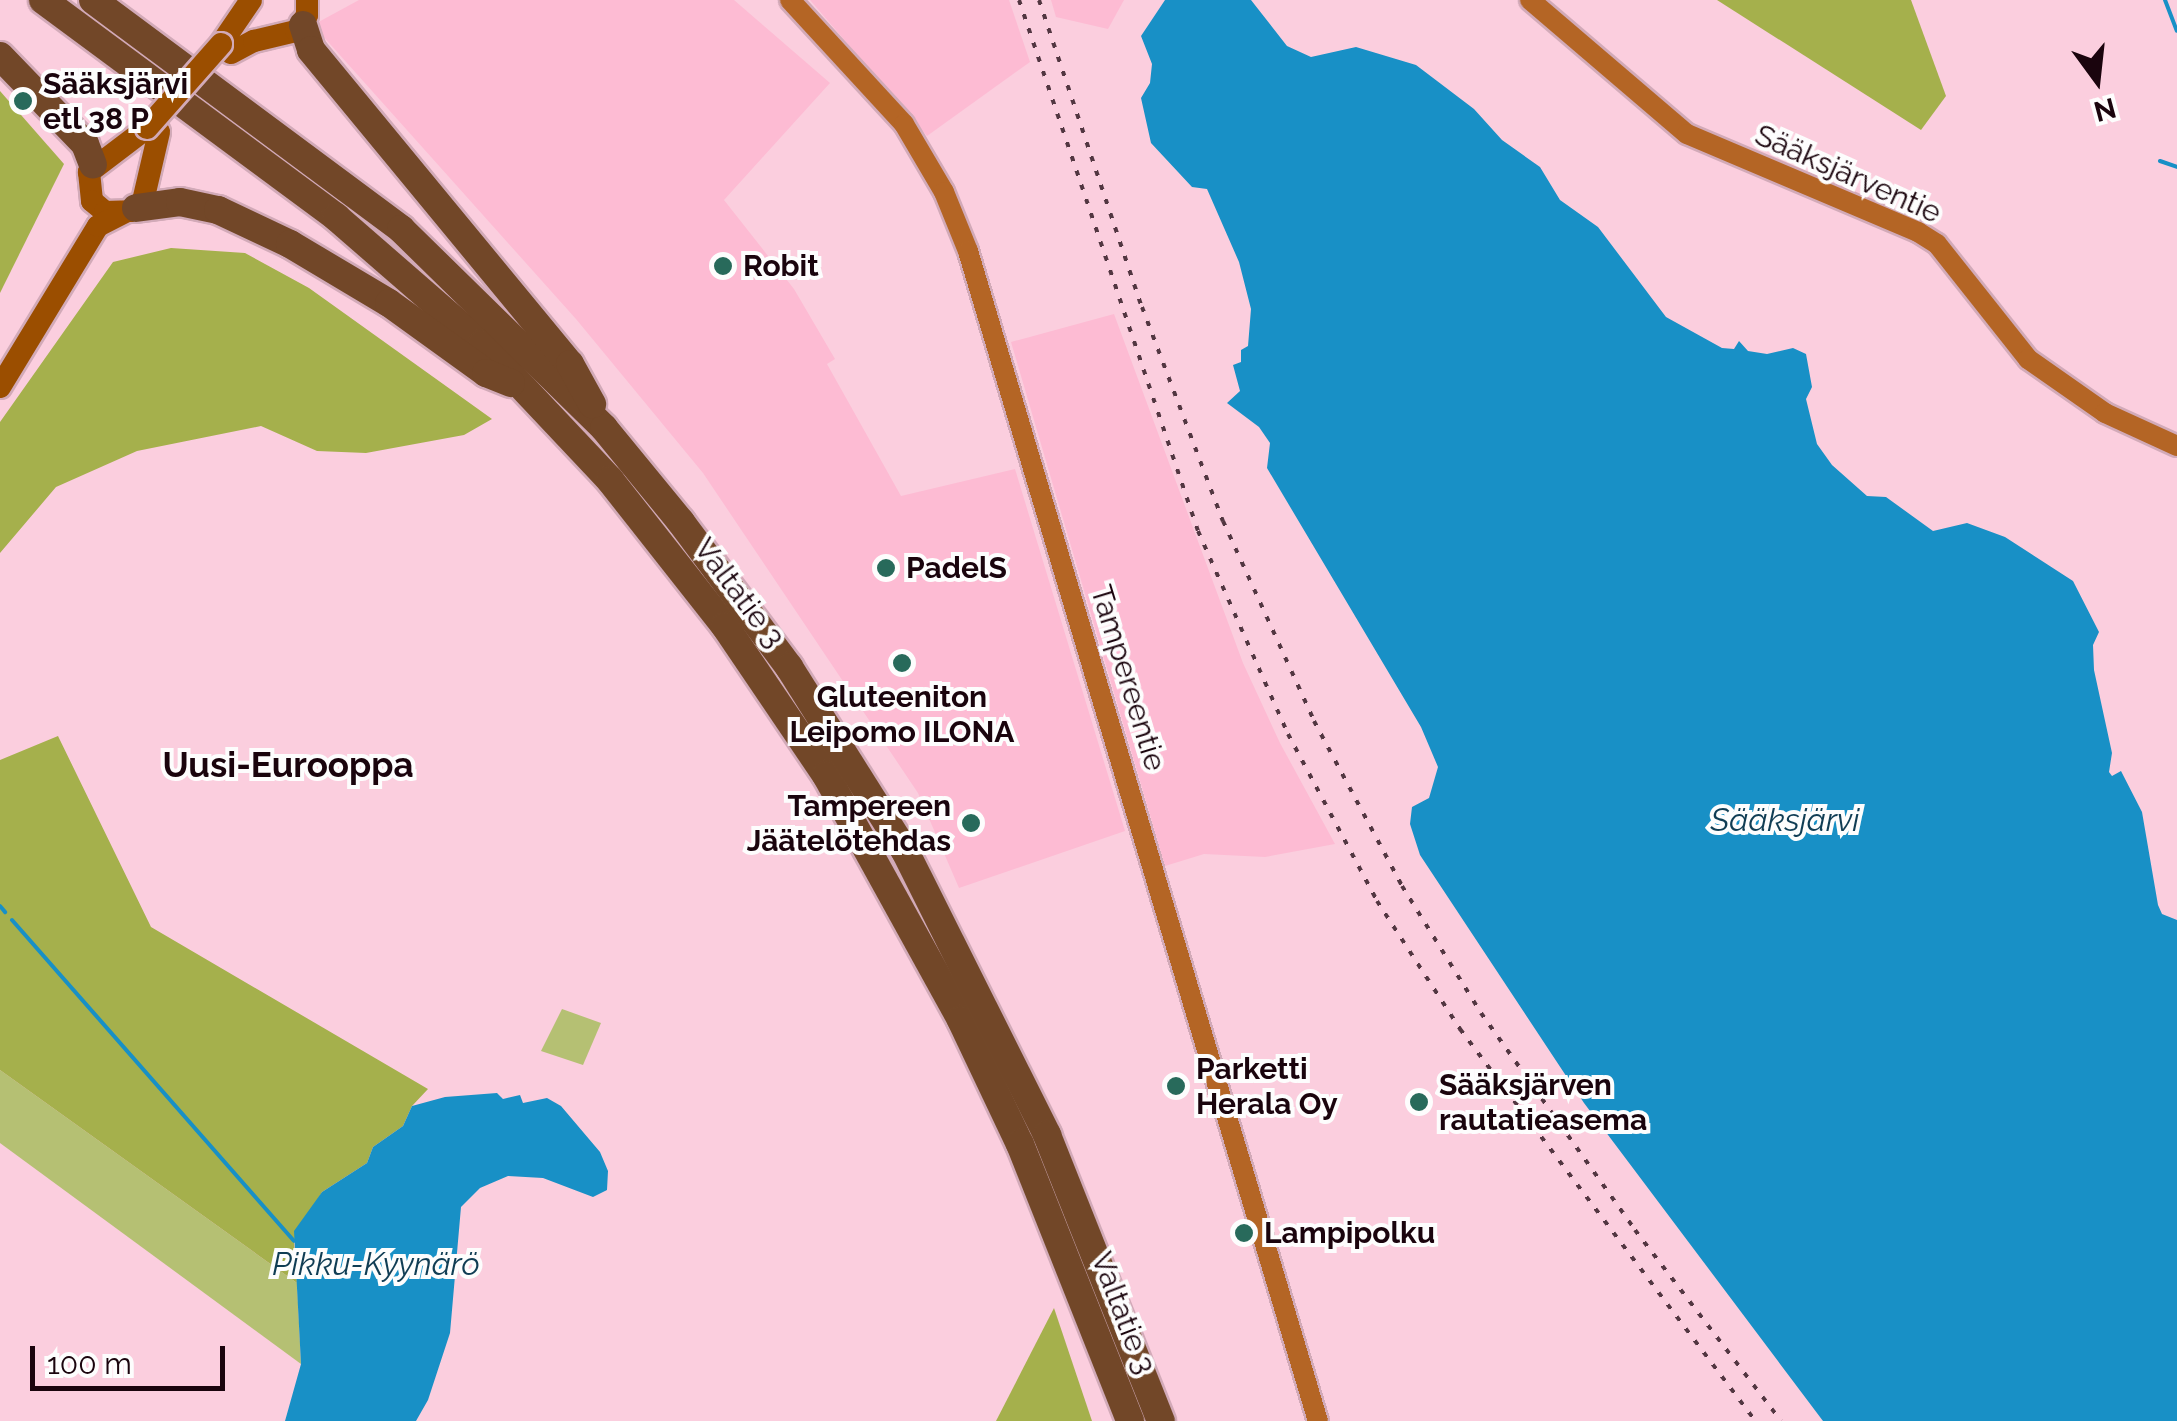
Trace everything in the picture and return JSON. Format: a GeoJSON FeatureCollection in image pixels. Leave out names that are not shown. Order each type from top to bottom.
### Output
{"type":"FeatureCollection","features":[{"type":"Feature","properties":{"kind":"highway","name":"Valtatie 3"},"geometry":{"type":"LineString","coordinates":[[43,0],[336,216],[410,278],[527,389],[633,509],[725,626],[816,759],[878,863],[1020,1144],[1130,1421]]}},
{"type":"Feature","properties":{"kind":"highway","name":"Valtatie 3"},"geometry":{"type":"LineString","coordinates":[[93,0],[401,229],[604,428],[682,522],[790,668],[904,850],[1047,1135],[1161,1421]]}},
{"type":"Feature","properties":{"kind":"highway"},"geometry":{"type":"LineString","coordinates":[[310,9],[310,50],[570,364],[604,428]]}},
{"type":"Feature","properties":{"kind":"highway"},"geometry":{"type":"LineString","coordinates":[[0,56],[85,144],[91,179]]}},
{"type":"Feature","properties":{"kind":"highway"},"geometry":{"type":"LineString","coordinates":[[129,210],[180,202],[218,210],[290,244],[389,302],[486,374],[527,389]]}},
{"type":"Feature","properties":{"kind":"main road"},"geometry":{"type":"LineString","coordinates":[[73,263],[91,179],[153,130],[226,48],[251,0]]}},
{"type":"Feature","properties":{"kind":"main road","name":"Tampereentie"},"geometry":{"type":"LineString","coordinates":[[790,0],[904,124],[944,192],[968,251],[1318,1421]]}},
{"type":"Feature","properties":{"kind":"main road","name":"Sääksjärventie"},"geometry":{"type":"LineString","coordinates":[[1530,0],[1687,134],[1918,232],[1937,244],[2028,360],[2105,413],[2177,446]]}},
{"type":"Feature","properties":{"kind":"main road"},"geometry":{"type":"LineString","coordinates":[[226,48],[286,35],[310,9]]}},
{"type":"Feature","properties":{"kind":"main road"},"geometry":{"type":"LineString","coordinates":[[0,387],[98,226],[129,210],[146,192],[153,130]]}},
{"type":"Feature","properties":{"kind":"main road"},"geometry":{"type":"LineString","coordinates":[[91,179],[105,212],[129,210]]}},
{"type":"Feature","properties":{"kind":"shaded area"},"geometry":{"type":"Polygon","coordinates":[[[359,0],[734,0],[830,83],[724,200],[794,289],[835,359],[827,364],[901,496],[1015,469],[1125,831],[959,888],[918,793],[703,473],[576,319],[313,25],[359,0]]]}},
{"type":"Feature","properties":{"kind":"shaded area"},"geometry":{"type":"Polygon","coordinates":[[[810,0],[1009,0],[1030,62],[927,136],[810,0]]]}},
{"type":"Feature","properties":{"kind":"shaded area"},"geometry":{"type":"Polygon","coordinates":[[[1051,0],[1124,0],[1108,29],[1056,17],[1051,0]]]}},
{"type":"Feature","properties":{"kind":"shaded area"},"geometry":{"type":"Polygon","coordinates":[[[1114,314],[1243,663],[1280,743],[1335,844],[1265,857],[1204,854],[1165,866],[1011,342],[1114,314]]]}},
{"type":"Feature","properties":{"kind":"green space"},"geometry":{"type":"Polygon","coordinates":[[[1717,0],[1911,0],[1946,96],[1921,130],[1717,0]]]}},
{"type":"Feature","properties":{"kind":"green space"},"geometry":{"type":"Polygon","coordinates":[[[0,91],[64,164],[0,293],[0,91]]]}},
{"type":"Feature","properties":{"kind":"green space"},"geometry":{"type":"Polygon","coordinates":[[[171,248],[245,253],[309,288],[492,419],[464,435],[366,453],[317,451],[261,426],[137,451],[56,487],[0,553],[0,422],[113,262],[171,248]]]}},
{"type":"Feature","properties":{"kind":"green space"},"geometry":{"type":"Polygon","coordinates":[[[58,736],[151,927],[428,1089],[412,1106],[403,1126],[373,1147],[367,1163],[322,1192],[294,1241],[297,1283],[0,1070],[0,760],[58,736]]]}},
{"type":"Feature","properties":{"kind":"green space"},"geometry":{"type":"Polygon","coordinates":[[[562,1009],[601,1023],[583,1065],[541,1051],[562,1009]]]}},
{"type":"Feature","properties":{"kind":"green space"},"geometry":{"type":"Polygon","coordinates":[[[0,1070],[297,1283],[301,1364],[0,1143],[0,1070]]]}},
{"type":"Feature","properties":{"kind":"green space"},"geometry":{"type":"Polygon","coordinates":[[[1054,1308],[1092,1421],[996,1421],[1054,1308]]]}},
{"type":"Feature","properties":{"kind":"water","name":"Sääksjärvi"},"geometry":{"type":"Polygon","coordinates":[[[1165,0],[1251,0],[1287,46],[1311,57],[1356,47],[1416,65],[1474,109],[1502,140],[1540,167],[1560,200],[1598,227],[1666,317],[1722,348],[1734,349],[1739,341],[1748,351],[1767,354],[1793,348],[1806,354],[1812,387],[1806,399],[1817,444],[1832,465],[1867,496],[1886,497],[1933,531],[1967,523],[2005,537],[2073,581],[2099,632],[2093,645],[2094,670],[2112,753],[2109,772],[2112,776],[2121,771],[2142,812],[2158,905],[2162,914],[2177,920],[2177,1421],[1823,1421],[1584,1103],[1420,855],[1410,824],[1412,807],[1429,798],[1438,767],[1421,727],[1267,468],[1270,443],[1259,427],[1227,403],[1240,391],[1233,365],[1241,362],[1241,350],[1248,346],[1251,309],[1239,262],[1207,189],[1192,187],[1151,143],[1141,98],[1150,83],[1152,64],[1141,36],[1165,0]]]}},
{"type":"Feature","properties":{"kind":"water","name":"Pikku-Kyynärö"},"geometry":{"type":"Polygon","coordinates":[[[497,1093],[503,1099],[520,1095],[523,1103],[547,1098],[561,1106],[600,1152],[608,1171],[607,1190],[593,1197],[543,1178],[508,1176],[480,1188],[461,1207],[450,1333],[428,1400],[416,1421],[285,1421],[301,1364],[294,1231],[322,1192],[367,1163],[373,1147],[403,1126],[412,1106],[445,1097],[497,1093]]]}},
{"type":"Feature","properties":{"kind":"waterway"},"geometry":{"type":"LineString","coordinates":[[2165,0],[2177,31]]}},
{"type":"Feature","properties":{"kind":"waterway"},"geometry":{"type":"LineString","coordinates":[[2160,161],[2177,167]]}},
{"type":"Feature","properties":{"kind":"waterway"},"geometry":{"type":"LineString","coordinates":[[0,906],[5,912]]}},
{"type":"Feature","properties":{"kind":"waterway"},"geometry":{"type":"LineString","coordinates":[[12,920],[294,1241]]}},
{"type":"Feature","properties":{"kind":"railway"},"geometry":{"type":"LineString","coordinates":[[1019,0],[1198,531],[1288,734],[1377,901],[1460,1029],[1755,1421]]}},
{"type":"Feature","properties":{"kind":"railway"},"geometry":{"type":"LineString","coordinates":[[1039,0],[1142,307],[1223,521],[1314,721],[1402,886],[1481,1013],[1635,1230],[1781,1421]]}},
{"type":"Feature","properties":{"kind":"place","name":"Sääksjärvi etl 38 P"},"geometry":{"type":"Point","coordinates":[23,101]}},
{"type":"Feature","properties":{"kind":"place","name":"Robit"},"geometry":{"type":"Point","coordinates":[723,266]}},
{"type":"Feature","properties":{"kind":"place","name":"PadelS"},"geometry":{"type":"Point","coordinates":[886,568]}},
{"type":"Feature","properties":{"kind":"place","name":"Gluteeniton Leipomo ILONA"},"geometry":{"type":"Point","coordinates":[902,663]}},
{"type":"Feature","properties":{"kind":"place","name":"Tampereen Jäätelötehdas"},"geometry":{"type":"Point","coordinates":[971,823]}},
{"type":"Feature","properties":{"kind":"place","name":"Parketti Herala Oy"},"geometry":{"type":"Point","coordinates":[1176,1086]}},
{"type":"Feature","properties":{"kind":"place","name":"Sääksjärven rautatieasema"},"geometry":{"type":"Point","coordinates":[1419,1102]}},
{"type":"Feature","properties":{"kind":"place","name":"Lampipolku"},"geometry":{"type":"Point","coordinates":[1244,1233]}},
{"type":"Feature","properties":{"kind":"district","name":"Uusi-Eurooppa"},"geometry":{"type":"Point","coordinates":[288,765]}}]}
